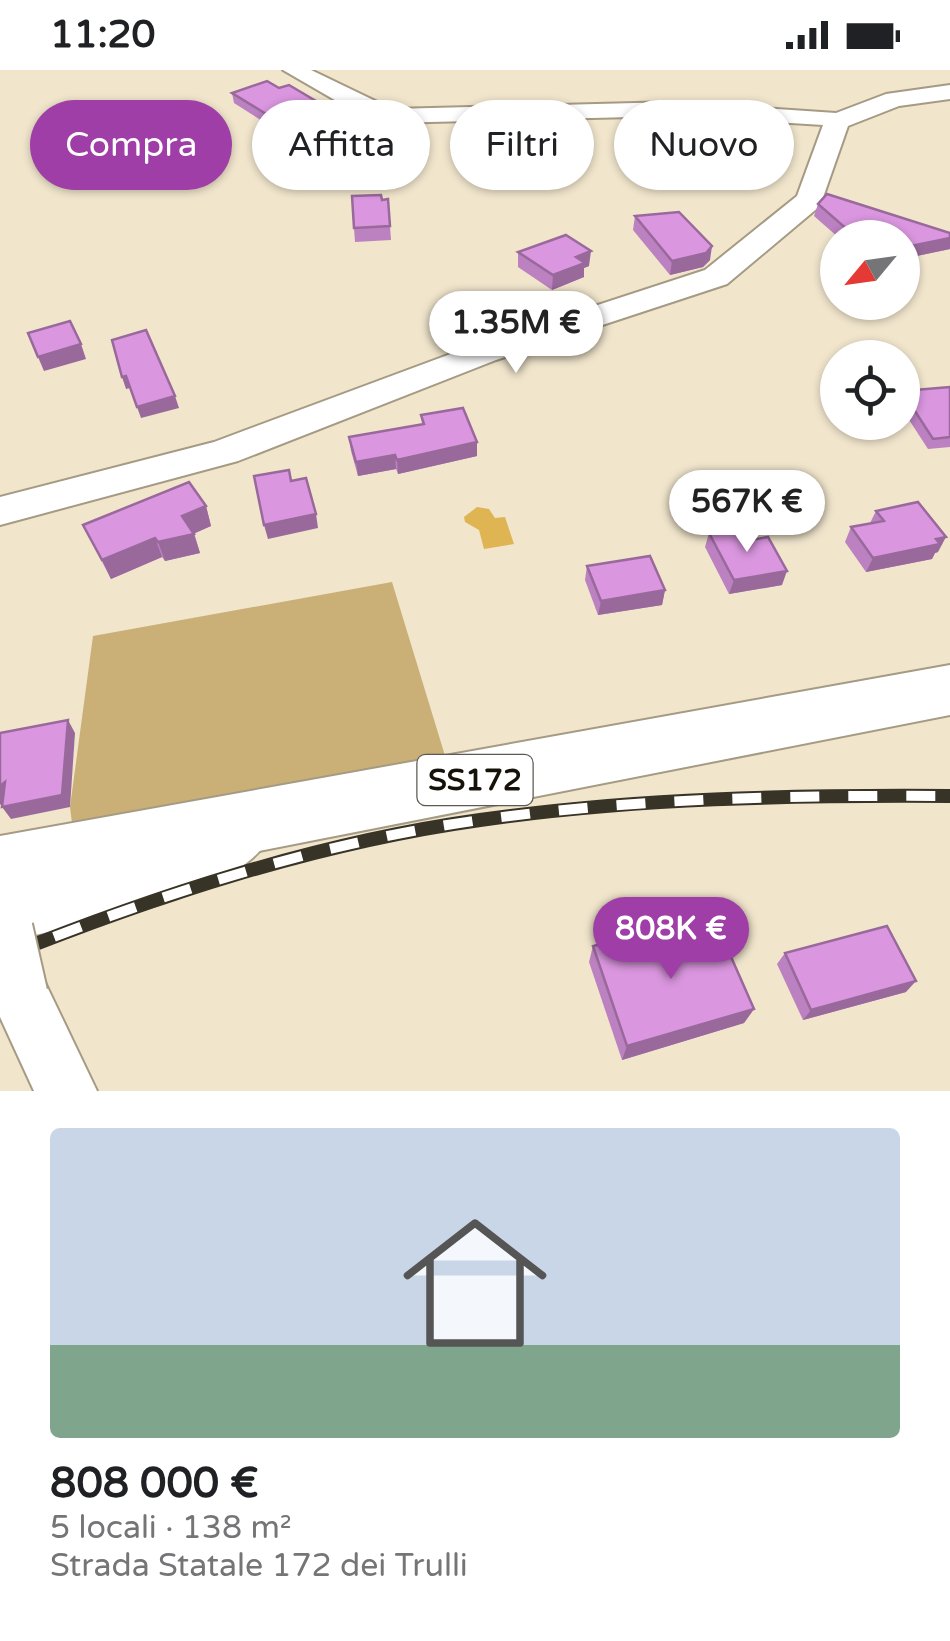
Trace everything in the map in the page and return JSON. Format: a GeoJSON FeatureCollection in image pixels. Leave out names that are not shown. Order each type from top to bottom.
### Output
{"type":"FeatureCollection","features":[{"type":"Feature","properties":{"kind":"main road","name":"SS172"},"geometry":{"type":"LineString","coordinates":[[2,899],[265,819],[950,690]]}},
{"type":"Feature","properties":{"kind":"street"},"geometry":{"type":"LineString","coordinates":[[294,70],[391,116],[675,109],[823,117],[838,122],[894,99],[950,92]]}},
{"type":"Feature","properties":{"kind":"street"},"geometry":{"type":"LineString","coordinates":[[0,510],[225,452],[484,354],[716,277],[810,200],[838,122]]}},
{"type":"Feature","properties":{"kind":"street"},"geometry":{"type":"LineString","coordinates":[[2,899],[20,996],[66,1091]]}},
{"type":"Feature","properties":{"kind":"shaded area"},"geometry":{"type":"Polygon","coordinates":[[[477,507],[489,509],[495,518],[505,517],[514,544],[484,549],[479,530],[465,522],[464,517],[477,507]]]}},
{"type":"Feature","properties":{"kind":"shaded area"},"geometry":{"type":"Polygon","coordinates":[[[392,582],[446,759],[72,823],[70,807],[93,636],[392,582]]]}},
{"type":"Feature","properties":{"kind":"building"},"geometry":{"type":"Polygon","coordinates":[[[267,81],[279,88],[289,85],[314,100],[252,100],[252,105],[232,93],[267,81]]]}},
{"type":"Feature","properties":{"kind":"building"},"geometry":{"type":"Polygon","coordinates":[[[827,194],[909,220],[836,220],[818,204],[827,194]]]}},
{"type":"Feature","properties":{"kind":"building"},"geometry":{"type":"Polygon","coordinates":[[[381,195],[382,200],[388,199],[390,226],[354,228],[352,196],[381,195]]]}},
{"type":"Feature","properties":{"kind":"building"},"geometry":{"type":"Polygon","coordinates":[[[679,212],[712,246],[706,253],[672,261],[635,216],[679,212]]]}},
{"type":"Feature","properties":{"kind":"building"},"geometry":{"type":"Polygon","coordinates":[[[920,223],[950,233],[950,238],[920,244],[920,223]]]}},
{"type":"Feature","properties":{"kind":"building"},"geometry":{"type":"Polygon","coordinates":[[[566,235],[591,251],[576,257],[585,263],[553,275],[518,252],[566,235]]]}},
{"type":"Feature","properties":{"kind":"building"},"geometry":{"type":"Polygon","coordinates":[[[70,321],[81,344],[38,357],[28,333],[70,321]]]}},
{"type":"Feature","properties":{"kind":"building"},"geometry":{"type":"Polygon","coordinates":[[[146,330],[175,396],[137,407],[126,376],[122,377],[112,340],[146,330]]]}},
{"type":"Feature","properties":{"kind":"building"},"geometry":{"type":"Polygon","coordinates":[[[950,387],[950,437],[933,439],[920,419],[920,390],[950,387]]]}},
{"type":"Feature","properties":{"kind":"building"},"geometry":{"type":"Polygon","coordinates":[[[463,408],[477,442],[397,460],[395,455],[356,462],[349,437],[424,424],[421,415],[463,408]]]}},
{"type":"Feature","properties":{"kind":"building"},"geometry":{"type":"Polygon","coordinates":[[[289,470],[291,481],[306,478],[316,514],[264,525],[254,476],[289,470]]]}},
{"type":"Feature","properties":{"kind":"building"},"geometry":{"type":"Polygon","coordinates":[[[189,482],[206,506],[182,516],[194,534],[158,542],[155,538],[102,560],[83,525],[189,482]]]}},
{"type":"Feature","properties":{"kind":"building"},"geometry":{"type":"Polygon","coordinates":[[[918,502],[946,537],[936,539],[940,544],[873,558],[851,527],[884,521],[876,511],[918,502]]]}},
{"type":"Feature","properties":{"kind":"building"},"geometry":{"type":"Polygon","coordinates":[[[738,528],[745,541],[768,537],[787,571],[734,580],[709,533],[738,528]]]}},
{"type":"Feature","properties":{"kind":"building"},"geometry":{"type":"Polygon","coordinates":[[[650,556],[665,590],[601,601],[587,566],[650,556]]]}},
{"type":"Feature","properties":{"kind":"building"},"geometry":{"type":"Polygon","coordinates":[[[68,720],[62,795],[2,807],[5,782],[0,786],[0,733],[68,720]]]}},
{"type":"Feature","properties":{"kind":"building"},"geometry":{"type":"Polygon","coordinates":[[[717,925],[754,1009],[627,1046],[593,946],[664,927],[668,938],[717,925]]]}},
{"type":"Feature","properties":{"kind":"building"},"geometry":{"type":"Polygon","coordinates":[[[887,926],[916,981],[811,1010],[785,953],[887,926]]]}},
{"type":"Feature","properties":{"kind":"railway"},"geometry":{"type":"LineString","coordinates":[[0,958],[236,874],[418,830],[656,802],[950,796]]}}]}
